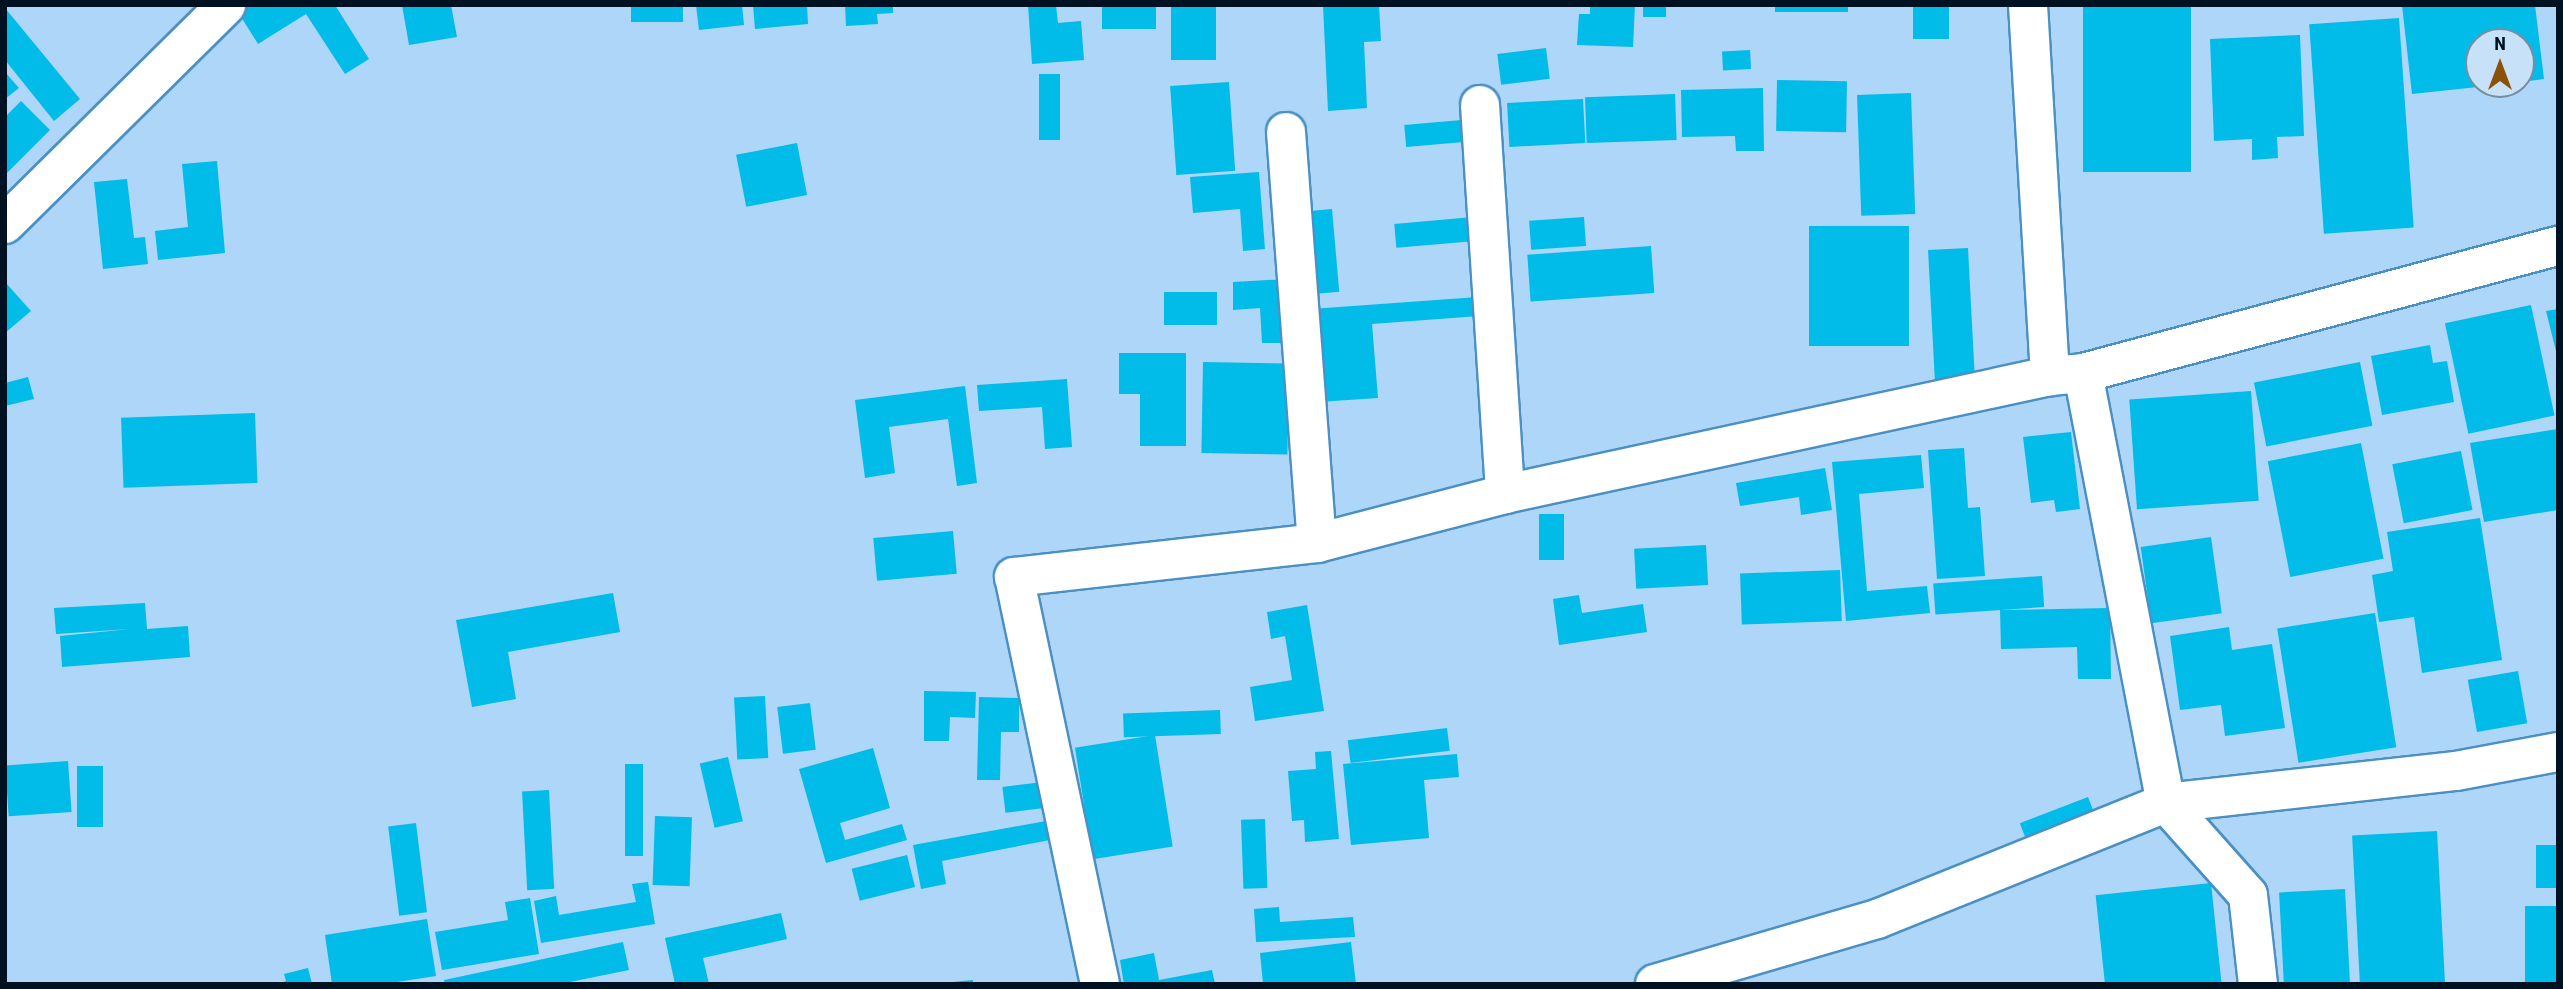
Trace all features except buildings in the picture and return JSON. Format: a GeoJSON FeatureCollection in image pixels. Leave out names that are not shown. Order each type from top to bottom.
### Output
{"type":"FeatureCollection","features":[{"type":"Feature","properties":{"kind":"street"},"geometry":{"type":"LineString","coordinates":[[5,224],[226,5]]}},
{"type":"Feature","properties":{"kind":"street"},"geometry":{"type":"LineString","coordinates":[[2028,5],[2067,374],[2166,803],[2248,895],[2258,984]]}},
{"type":"Feature","properties":{"kind":"street"},"geometry":{"type":"LineString","coordinates":[[1480,105],[1505,494]]}},
{"type":"Feature","properties":{"kind":"street"},"geometry":{"type":"LineString","coordinates":[[1286,132],[1317,543]]}},
{"type":"Feature","properties":{"kind":"street"},"geometry":{"type":"LineString","coordinates":[[1100,984],[1014,577],[1317,543],[1505,494],[2067,374],[2558,246]]}},
{"type":"Feature","properties":{"kind":"street"},"geometry":{"type":"LineString","coordinates":[[1655,984],[1877,919],[2166,803],[2456,771],[2558,751]]}}]}
